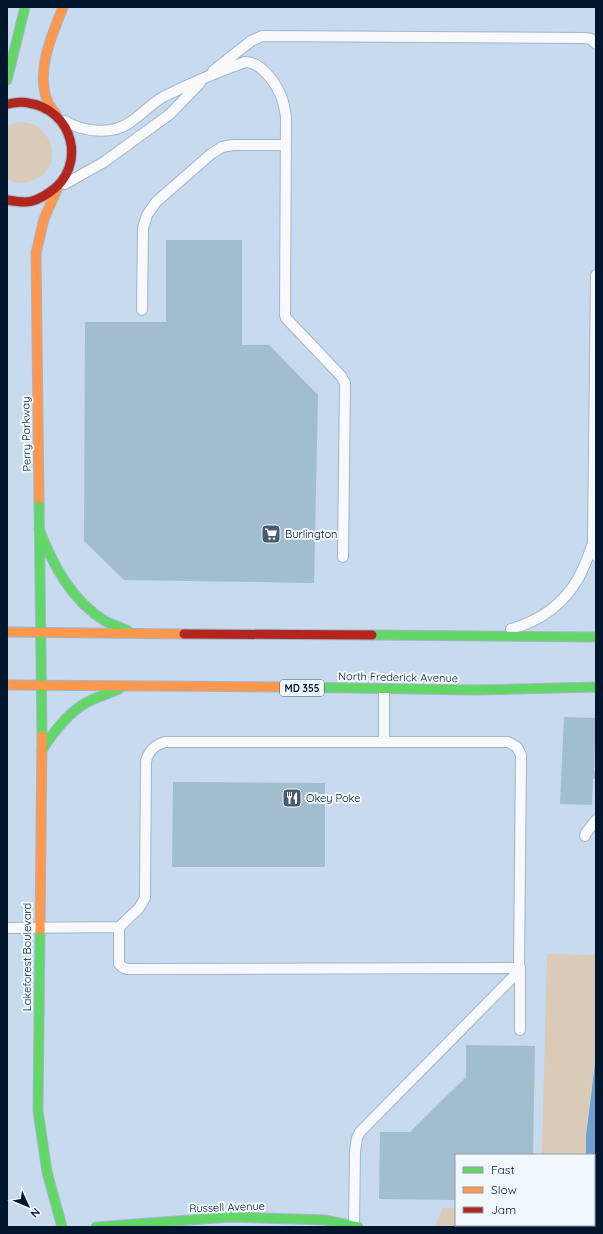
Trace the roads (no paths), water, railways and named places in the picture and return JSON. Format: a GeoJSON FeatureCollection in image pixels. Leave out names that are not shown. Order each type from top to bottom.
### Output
{"type":"FeatureCollection","features":[{"type":"Feature","properties":{"kind":"street"},"geometry":{"type":"LineString","coordinates":[[7,80],[25,7]]}},
{"type":"Feature","properties":{"kind":"street"},"geometry":{"type":"LineString","coordinates":[[57,116],[46,100],[43,84],[44,70],[50,42],[63,7]]}},
{"type":"Feature","properties":{"kind":"street"},"geometry":{"type":"LineString","coordinates":[[7,104],[22,102],[39,105],[57,116]]}},
{"type":"Feature","properties":{"kind":"street","name":"Perry Parkway"},"geometry":{"type":"LineString","coordinates":[[41,685],[36,253],[39,234],[46,211],[58,187],[68,172],[72,160],[72,151],[68,133],[64,124],[57,116]]}},
{"type":"Feature","properties":{"kind":"street"},"geometry":{"type":"LineString","coordinates":[[7,200],[21,203],[32,202],[42,199],[58,187]]}},
{"type":"Feature","properties":{"kind":"street"},"geometry":{"type":"LineString","coordinates":[[39,529],[62,578],[77,598],[87,608],[106,621],[134,633]]}},
{"type":"Feature","properties":{"kind":"street"},"geometry":{"type":"LineString","coordinates":[[7,632],[596,637]]}},
{"type":"Feature","properties":{"kind":"street","name":"North Frederick Avenue"},"geometry":{"type":"LineString","coordinates":[[7,685],[127,685],[475,690],[596,687]]}},
{"type":"Feature","properties":{"kind":"street","name":"Lakeforest Boulevard"},"geometry":{"type":"LineString","coordinates":[[41,685],[42,750],[38,1111],[47,1172],[62,1227]]}},
{"type":"Feature","properties":{"kind":"street"},"geometry":{"type":"LineString","coordinates":[[42,750],[54,730],[72,713],[86,703],[127,685]]}},
{"type":"Feature","properties":{"kind":"street","name":"Russell Avenue"},"geometry":{"type":"LineString","coordinates":[[96,1227],[230,1217],[325,1220],[356,1227]]}},
{"type":"Feature","properties":{"kind":"lane"},"geometry":{"type":"LineString","coordinates":[[58,187],[85,174],[104,162],[164,119],[204,79],[251,41],[262,36],[585,38],[591,39],[596,44]]}},
{"type":"Feature","properties":{"kind":"lane"},"geometry":{"type":"LineString","coordinates":[[57,116],[71,125],[83,129],[104,131],[113,130],[130,123],[165,97],[245,62],[259,68],[272,81],[281,96],[286,118],[285,315],[339,374],[345,383],[343,557]]}},
{"type":"Feature","properties":{"kind":"lane"},"geometry":{"type":"LineString","coordinates":[[142,310],[143,228],[144,221],[151,208],[211,154],[222,147],[233,145],[286,145]]}},
{"type":"Feature","properties":{"kind":"lane"},"geometry":{"type":"LineString","coordinates":[[596,275],[593,543],[596,556]]}},
{"type":"Feature","properties":{"kind":"lane"},"geometry":{"type":"LineString","coordinates":[[487,636],[532,622],[549,612],[561,602],[579,577],[593,543]]}},
{"type":"Feature","properties":{"kind":"lane"},"geometry":{"type":"LineString","coordinates":[[384,689],[384,742]]}},
{"type":"Feature","properties":{"kind":"lane"},"geometry":{"type":"LineString","coordinates":[[7,928],[119,927],[139,908],[145,898],[146,760],[148,754],[158,744],[165,742],[508,742],[517,747],[521,756],[519,966],[520,1030]]}},
{"type":"Feature","properties":{"kind":"lane"},"geometry":{"type":"LineString","coordinates":[[585,836],[596,820]]}},
{"type":"Feature","properties":{"kind":"lane"},"geometry":{"type":"LineString","coordinates":[[119,927],[119,964],[127,969],[519,966]]}},
{"type":"Feature","properties":{"kind":"lane"},"geometry":{"type":"LineString","coordinates":[[356,1227],[354,1151],[360,1132],[511,980],[516,974],[519,966]]}},
{"type":"Feature","properties":{"kind":"water"},"geometry":{"type":"Polygon","coordinates":[[[596,1056],[596,1215],[595,1154],[586,1154],[586,1136],[596,1056]]]}},
{"type":"Feature","properties":{"kind":"place","name":"Burlington"},"geometry":{"type":"Point","coordinates":[271,534]}},
{"type":"Feature","properties":{"kind":"place","name":"Okey Poke"},"geometry":{"type":"Point","coordinates":[292,798]}}]}
